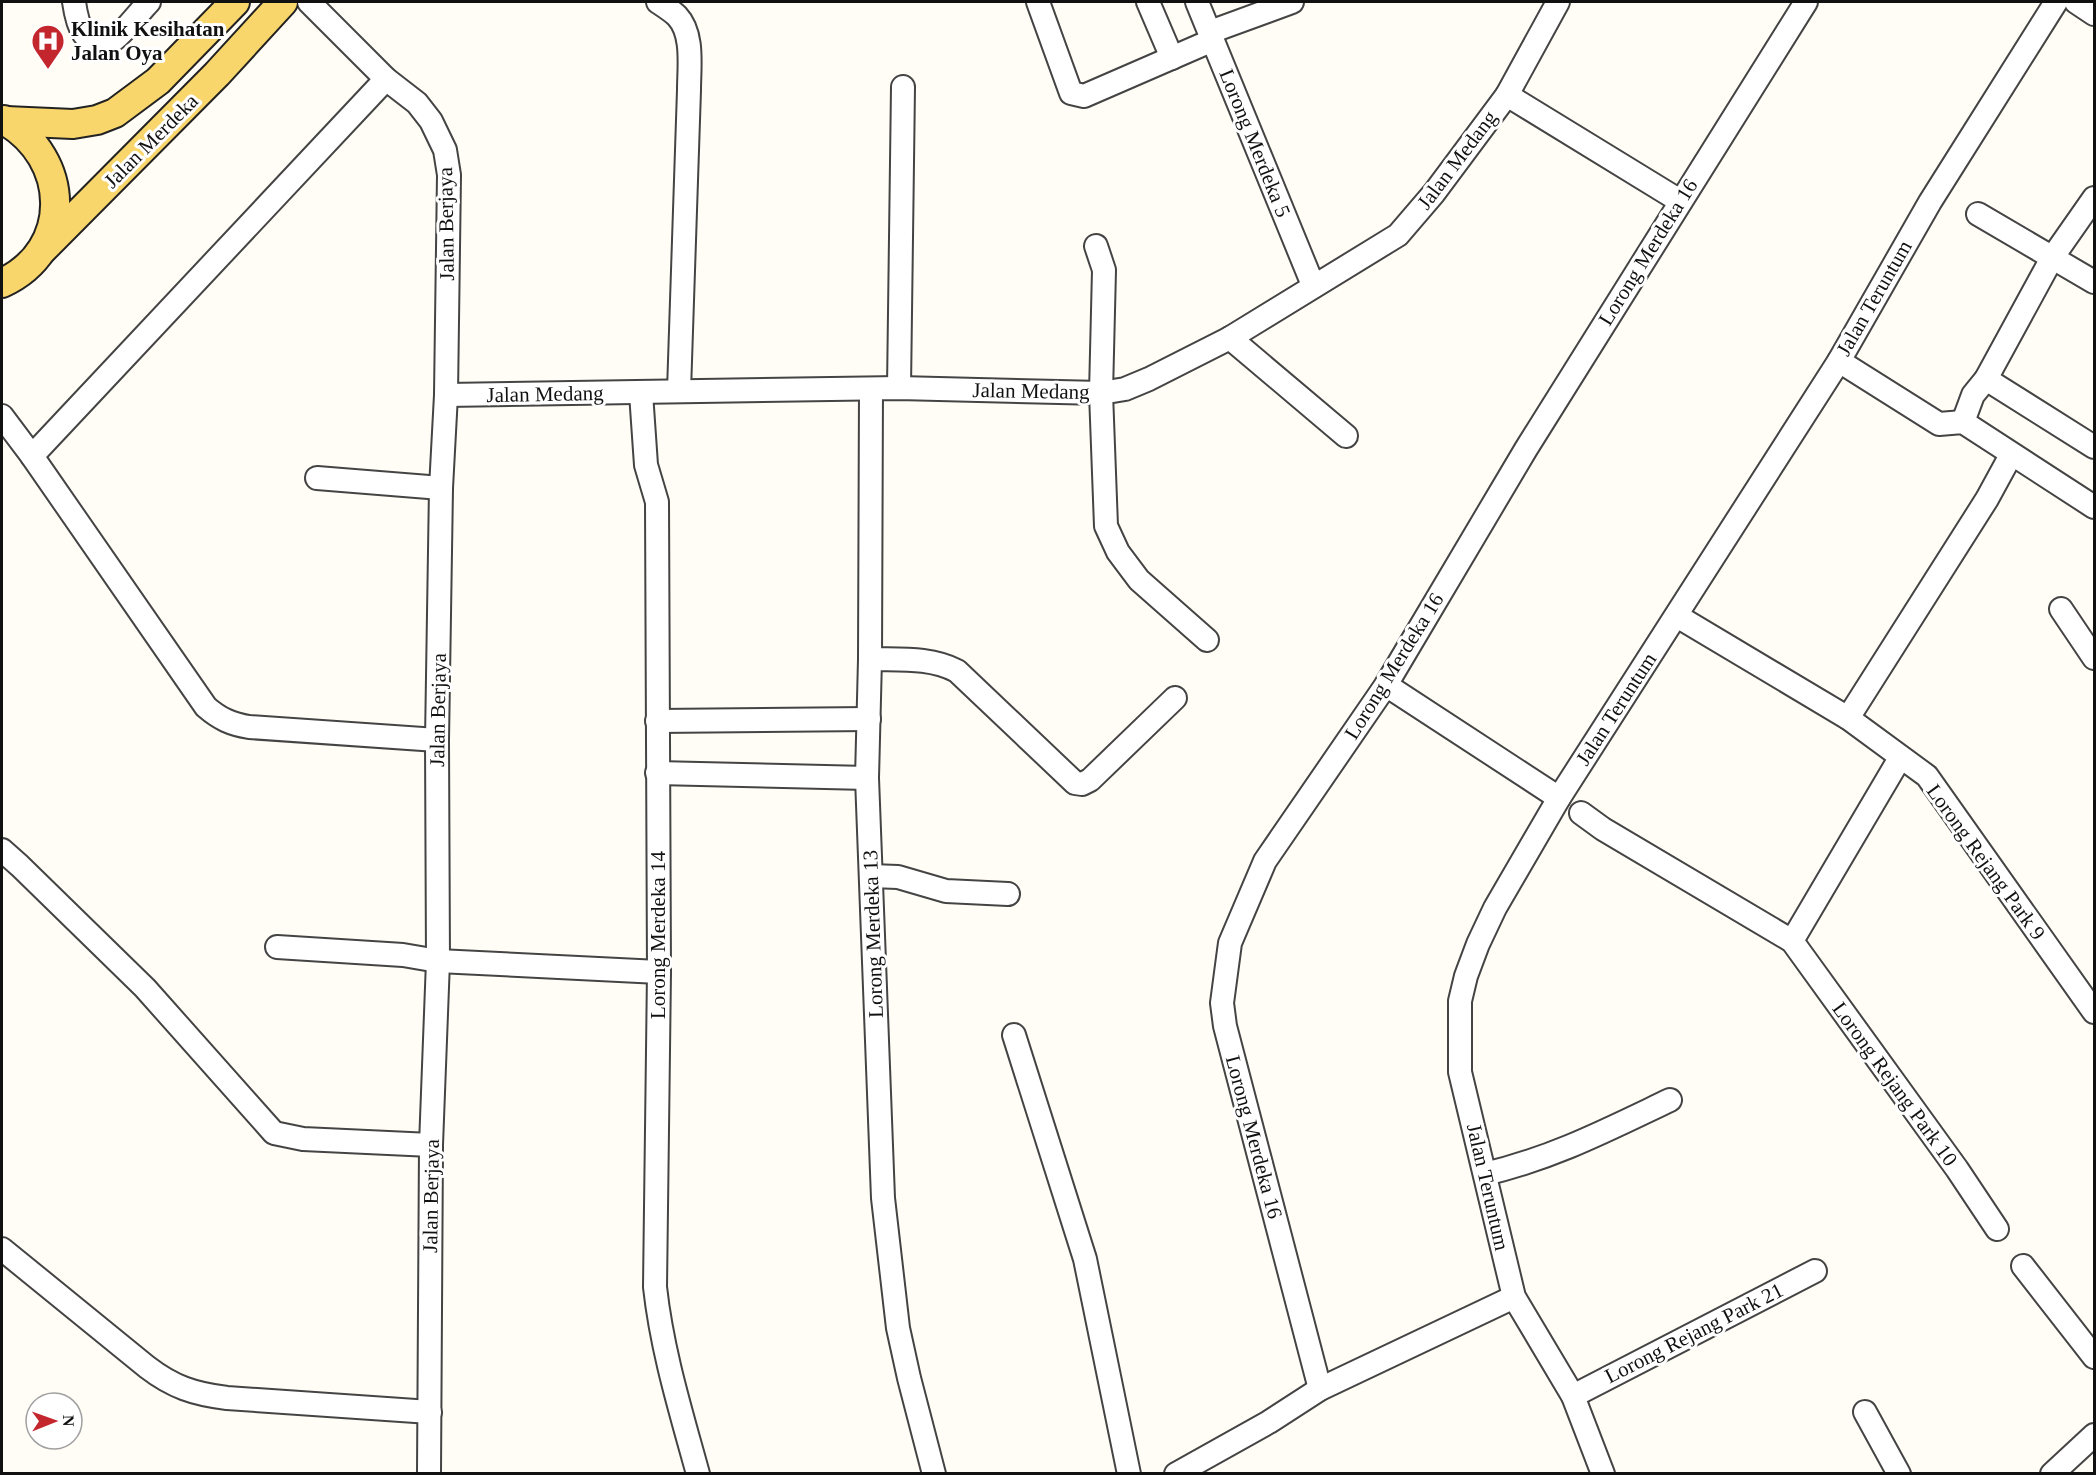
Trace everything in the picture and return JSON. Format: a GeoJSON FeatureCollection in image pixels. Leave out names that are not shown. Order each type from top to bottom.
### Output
{"type":"FeatureCollection","features":[{"type":"Feature","properties":{"kind":"main road","name":"Jalan Merdeka"},"geometry":{"type":"LineString","coordinates":[[4,120],[73,124],[98,120],[115,113],[158,81],[236,2]]}},
{"type":"Feature","properties":{"kind":"main road","name":"Jalan Merdeka"},"geometry":{"type":"LineString","coordinates":[[2,284],[24,269],[217,74],[283,2]]}},
{"type":"Feature","properties":{"kind":"main road"},"geometry":{"type":"LineString","coordinates":[[4,120],[27,135],[43,155],[53,178],[56,203],[52,228],[41,251]]}},
{"type":"Feature","properties":{"kind":"street"},"geometry":{"type":"LineString","coordinates":[[74,2],[82,33],[94,42],[102,42],[114,39],[149,2]]}},
{"type":"Feature","properties":{"kind":"street","name":"Jalan Berjaya"},"geometry":{"type":"LineString","coordinates":[[309,2],[386,79],[417,103],[431,121],[445,150],[449,175],[437,740],[438,961],[431,1145],[429,1473]]}},
{"type":"Feature","properties":{"kind":"street"},"geometry":{"type":"LineString","coordinates":[[658,2],[682,9],[688,44],[689,90],[679,391]]}},
{"type":"Feature","properties":{"kind":"street"},"geometry":{"type":"LineString","coordinates":[[1038,2],[1071,93],[1084,96],[1172,58],[1211,36],[1241,10],[1292,2]]}},
{"type":"Feature","properties":{"kind":"street"},"geometry":{"type":"LineString","coordinates":[[1148,2],[1172,58]]}},
{"type":"Feature","properties":{"kind":"street","name":"Lorong Merdeka 5"},"geometry":{"type":"LineString","coordinates":[[1197,2],[1313,285]]}},
{"type":"Feature","properties":{"kind":"street","name":"Jalan Medang"},"geometry":{"type":"LineString","coordinates":[[446,395],[899,388],[1101,393],[1125,388],[1149,379],[1230,338],[1313,285],[1398,235],[1434,193],[1507,95],[1558,2]]}},
{"type":"Feature","properties":{"kind":"street","name":"Lorong Merdeka 16"},"geometry":{"type":"LineString","coordinates":[[1320,1389],[1225,1026],[1222,1003],[1223,983],[1230,943],[1265,861],[1386,686],[1526,449],[1806,2]]}},
{"type":"Feature","properties":{"kind":"street","name":"Jalan Teruntum"},"geometry":{"type":"LineString","coordinates":[[1603,1473],[1573,1396],[1514,1297],[1460,1072],[1460,1001],[1466,976],[1495,908],[1559,798],[1839,361],[1930,202],[2056,2]]}},
{"type":"Feature","properties":{"kind":"street"},"geometry":{"type":"LineString","coordinates":[[2076,2],[2094,14]]}},
{"type":"Feature","properties":{"kind":"street"},"geometry":{"type":"LineString","coordinates":[[32,456],[386,79]]}},
{"type":"Feature","properties":{"kind":"street"},"geometry":{"type":"LineString","coordinates":[[899,388],[903,87]]}},
{"type":"Feature","properties":{"kind":"street"},"geometry":{"type":"LineString","coordinates":[[1507,95],[1680,201]]}},
{"type":"Feature","properties":{"kind":"street"},"geometry":{"type":"LineString","coordinates":[[1963,422],[1974,396],[1986,379],[2052,258],[2094,198]]}},
{"type":"Feature","properties":{"kind":"street"},"geometry":{"type":"LineString","coordinates":[[1978,214],[2094,282]]}},
{"type":"Feature","properties":{"kind":"street"},"geometry":{"type":"LineString","coordinates":[[1096,246],[1104,270],[1101,393],[1106,526],[1118,552],[1139,580],[1207,640]]}},
{"type":"Feature","properties":{"kind":"street"},"geometry":{"type":"LineString","coordinates":[[1230,338],[1346,436]]}},
{"type":"Feature","properties":{"kind":"street"},"geometry":{"type":"LineString","coordinates":[[1839,361],[1939,424],[1963,422],[2094,507]]}},
{"type":"Feature","properties":{"kind":"street"},"geometry":{"type":"LineString","coordinates":[[1986,379],[2094,447]]}},
{"type":"Feature","properties":{"kind":"street","name":"Lorong Merdeka 13"},"geometry":{"type":"LineString","coordinates":[[871,389],[867,778],[884,1198],[898,1328],[934,1473]]}},
{"type":"Feature","properties":{"kind":"street","name":"Lorong Merdeka 14"},"geometry":{"type":"LineString","coordinates":[[641,393],[646,465],[657,502],[659,972],[655,1287],[665,1348],[698,1473]]}},
{"type":"Feature","properties":{"kind":"street"},"geometry":{"type":"LineString","coordinates":[[2,416],[206,707],[223,720],[249,727],[437,740]]}},
{"type":"Feature","properties":{"kind":"street"},"geometry":{"type":"LineString","coordinates":[[1848,718],[1987,499],[2011,455]]}},
{"type":"Feature","properties":{"kind":"street"},"geometry":{"type":"LineString","coordinates":[[317,478],[441,488]]}},
{"type":"Feature","properties":{"kind":"street"},"geometry":{"type":"LineString","coordinates":[[2061,609],[2094,658]]}},
{"type":"Feature","properties":{"kind":"street","name":"Lorong Rejang Park 9"},"geometry":{"type":"LineString","coordinates":[[1677,616],[1848,718],[1900,758],[1928,776],[2091,998]]}},
{"type":"Feature","properties":{"kind":"street"},"geometry":{"type":"LineString","coordinates":[[870,659],[930,662],[942,664],[957,671],[1075,783],[1082,784],[1090,780],[1175,698]]}},
{"type":"Feature","properties":{"kind":"street"},"geometry":{"type":"LineString","coordinates":[[1386,686],[1559,798]]}},
{"type":"Feature","properties":{"kind":"street"},"geometry":{"type":"LineString","coordinates":[[657,721],[869,719]]}},
{"type":"Feature","properties":{"kind":"street"},"geometry":{"type":"LineString","coordinates":[[1792,941],[1900,758]]}},
{"type":"Feature","properties":{"kind":"street"},"geometry":{"type":"LineString","coordinates":[[657,773],[867,778]]}},
{"type":"Feature","properties":{"kind":"street","name":"Lorong Rejang Park 10"},"geometry":{"type":"LineString","coordinates":[[1581,813],[1603,829],[1792,941],[1957,1169],[1997,1229]]}},
{"type":"Feature","properties":{"kind":"street"},"geometry":{"type":"LineString","coordinates":[[2,850],[145,988],[274,1133],[303,1139],[431,1145]]}},
{"type":"Feature","properties":{"kind":"street"},"geometry":{"type":"LineString","coordinates":[[872,876],[898,877],[946,891],[1008,894]]}},
{"type":"Feature","properties":{"kind":"street"},"geometry":{"type":"LineString","coordinates":[[277,947],[403,955],[438,961],[659,972]]}},
{"type":"Feature","properties":{"kind":"street"},"geometry":{"type":"LineString","coordinates":[[1014,1035],[1085,1259],[1130,1473]]}},
{"type":"Feature","properties":{"kind":"street"},"geometry":{"type":"LineString","coordinates":[[1485,1174],[1524,1165],[1576,1145],[1670,1100]]}},
{"type":"Feature","properties":{"kind":"street"},"geometry":{"type":"LineString","coordinates":[[2,1250],[165,1381],[179,1387],[201,1395],[227,1398],[430,1412]]}},
{"type":"Feature","properties":{"kind":"street"},"geometry":{"type":"LineString","coordinates":[[2023,1266],[2094,1357]]}},
{"type":"Feature","properties":{"kind":"street","name":"Lorong Rejang Park 21"},"geometry":{"type":"LineString","coordinates":[[1573,1396],[1815,1271]]}},
{"type":"Feature","properties":{"kind":"street"},"geometry":{"type":"LineString","coordinates":[[1176,1473],[1269,1422],[1320,1389],[1514,1297]]}},
{"type":"Feature","properties":{"kind":"street"},"geometry":{"type":"LineString","coordinates":[[1865,1412],[1899,1473]]}},
{"type":"Feature","properties":{"kind":"street"},"geometry":{"type":"LineString","coordinates":[[2052,1473],[2094,1435]]}},
{"type":"Feature","properties":{"kind":"place","name":"Klinik Kesihatan Jalan Oya"},"geometry":{"type":"Point","coordinates":[48,70]}}]}
